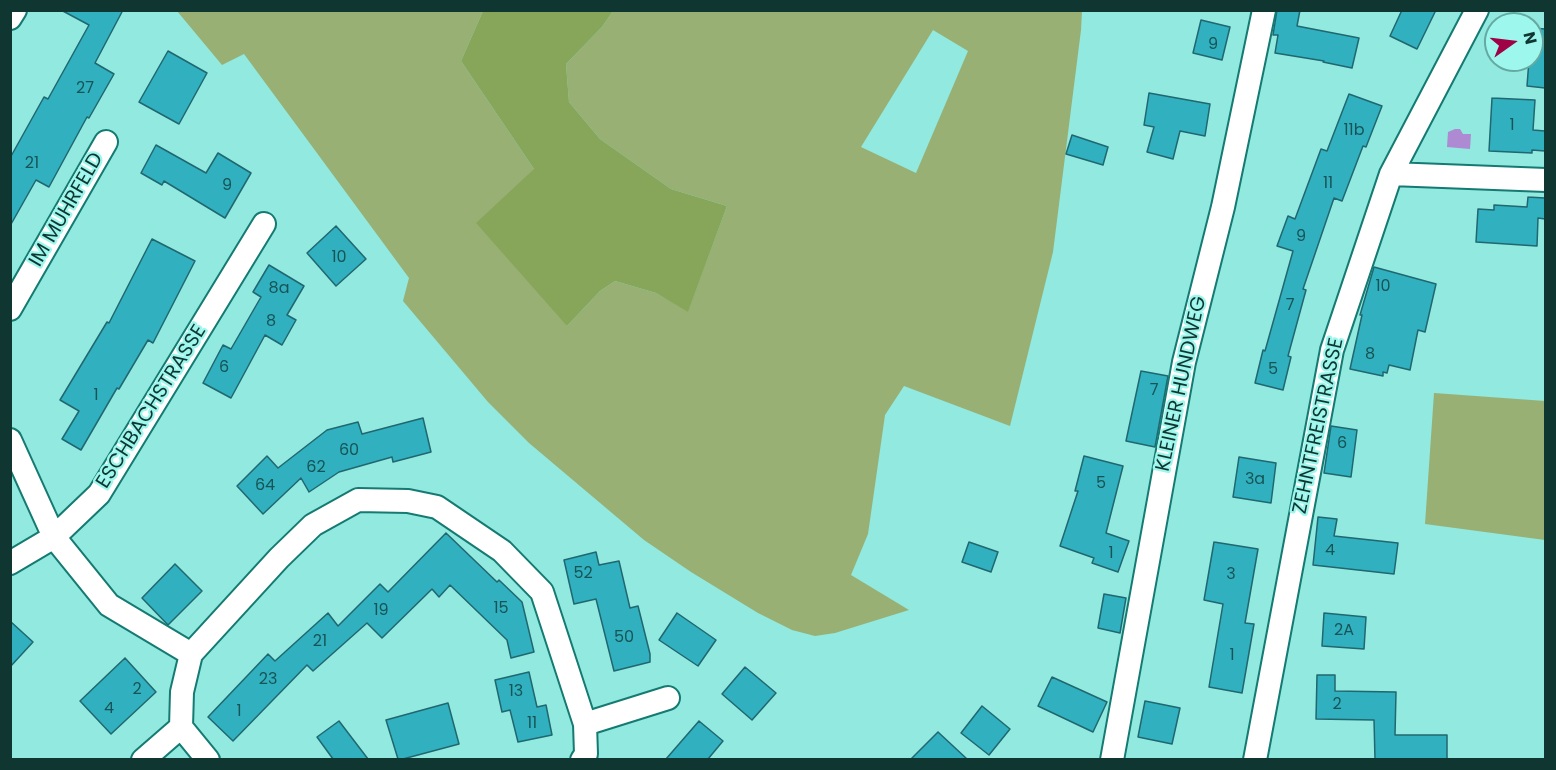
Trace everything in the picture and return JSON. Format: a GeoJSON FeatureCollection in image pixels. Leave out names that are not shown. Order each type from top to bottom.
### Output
{"type":"FeatureCollection","features":[{"type":"Feature","properties":{"kind":"street"},"geometry":{"type":"LineString","coordinates":[[10,18],[15,10]]}},
{"type":"Feature","properties":{"kind":"street","name":"KLEINER HUNDWEG"},"geometry":{"type":"LineString","coordinates":[[1112,759],[1184,362],[1223,207],[1264,10]]}},
{"type":"Feature","properties":{"kind":"street","name":"ZEHNTFREISTRASSE"},"geometry":{"type":"LineString","coordinates":[[1255,759],[1332,350],[1391,174],[1477,10]]}},
{"type":"Feature","properties":{"kind":"street","name":"IM MUHRFELD"},"geometry":{"type":"LineString","coordinates":[[10,309],[106,142]]}},
{"type":"Feature","properties":{"kind":"street"},"geometry":{"type":"LineString","coordinates":[[1391,174],[1545,180]]}},
{"type":"Feature","properties":{"kind":"street","name":"ESCHBACHSTRASSE"},"geometry":{"type":"LineString","coordinates":[[10,563],[54,537],[99,494],[264,224]]}},
{"type":"Feature","properties":{"kind":"street"},"geometry":{"type":"LineString","coordinates":[[10,440],[54,537],[109,604],[191,654]]}},
{"type":"Feature","properties":{"kind":"street"},"geometry":{"type":"LineString","coordinates":[[208,759],[181,727],[182,692],[191,654],[279,558],[313,525],[358,500],[408,501],[437,507],[502,551],[542,592],[585,724],[586,754],[582,759]]}},
{"type":"Feature","properties":{"kind":"street"},"geometry":{"type":"LineString","coordinates":[[585,724],[669,698]]}},
{"type":"Feature","properties":{"kind":"street"},"geometry":{"type":"LineString","coordinates":[[143,759],[181,727]]}},
{"type":"Feature","properties":{"kind":"green space"},"geometry":{"type":"Polygon","coordinates":[[[177,11],[483,11],[461,61],[534,169],[567,326],[600,291],[615,281],[656,293],[688,311],[727,206],[671,189],[600,139],[569,102],[566,64],[602,27],[613,11],[1082,11],[1053,252],[1010,426],[904,386],[885,415],[868,534],[851,575],[909,610],[835,633],[815,636],[792,630],[758,613],[644,540],[529,443],[488,402],[403,301],[409,278],[244,54],[222,65],[177,11]],[[933,30],[861,147],[916,173],[968,51],[933,30]]]}},
{"type":"Feature","properties":{"kind":"green space"},"geometry":{"type":"Polygon","coordinates":[[[483,11],[613,11],[602,27],[566,64],[569,102],[600,139],[671,189],[727,206],[688,312],[656,293],[615,281],[600,291],[567,326],[476,223],[534,169],[461,61],[483,11]]]}},
{"type":"Feature","properties":{"kind":"green space"},"geometry":{"type":"Polygon","coordinates":[[[1434,393],[1545,401],[1545,540],[1425,524],[1434,393]]]}},
{"type":"Feature","properties":{"kind":"shaded area"},"geometry":{"type":"Polygon","coordinates":[[[1460,129],[1463,134],[1471,134],[1470,149],[1447,147],[1448,132],[1460,129]]]}},
{"type":"Feature","properties":{"kind":"building"},"geometry":{"type":"Polygon","coordinates":[[[61,10],[123,10],[95,63],[114,74],[89,118],[87,117],[49,187],[36,180],[10,226],[10,158],[44,97],[48,99],[89,25],[61,10]]]}},
{"type":"Feature","properties":{"kind":"building"},"geometry":{"type":"Polygon","coordinates":[[[1277,10],[1300,10],[1297,26],[1359,38],[1352,68],[1275,53],[1278,35],[1273,35],[1277,10]]]}},
{"type":"Feature","properties":{"kind":"building"},"geometry":{"type":"Polygon","coordinates":[[[1402,10],[1436,10],[1417,49],[1390,36],[1402,10]]]}},
{"type":"Feature","properties":{"kind":"building"},"geometry":{"type":"Polygon","coordinates":[[[1201,20],[1230,27],[1222,60],[1193,53],[1201,20]]]}},
{"type":"Feature","properties":{"kind":"building"},"geometry":{"type":"Polygon","coordinates":[[[1545,29],[1545,88],[1527,86],[1528,72],[1544,72],[1545,29]]]}},
{"type":"Feature","properties":{"kind":"building"},"geometry":{"type":"Polygon","coordinates":[[[168,51],[207,73],[179,124],[139,102],[168,51]]]}},
{"type":"Feature","properties":{"kind":"building"},"geometry":{"type":"Polygon","coordinates":[[[1149,93],[1210,104],[1205,136],[1180,131],[1173,159],[1147,152],[1154,127],[1144,125],[1149,93]]]}},
{"type":"Feature","properties":{"kind":"building"},"geometry":{"type":"Polygon","coordinates":[[[1349,94],[1382,106],[1366,147],[1363,146],[1342,201],[1334,198],[1303,289],[1306,290],[1288,356],[1291,357],[1283,390],[1255,383],[1293,251],[1277,246],[1288,216],[1295,219],[1321,149],[1327,151],[1349,94]]]}},
{"type":"Feature","properties":{"kind":"building"},"geometry":{"type":"Polygon","coordinates":[[[1492,98],[1535,100],[1533,130],[1545,131],[1545,151],[1532,150],[1532,153],[1489,151],[1492,98]]]}},
{"type":"Feature","properties":{"kind":"building"},"geometry":{"type":"Polygon","coordinates":[[[1072,135],[1108,147],[1103,165],[1066,154],[1072,135]]]}},
{"type":"Feature","properties":{"kind":"building"},"geometry":{"type":"Polygon","coordinates":[[[156,145],[206,173],[218,153],[251,173],[225,218],[164,181],[162,185],[141,173],[156,145]]]}},
{"type":"Feature","properties":{"kind":"building"},"geometry":{"type":"Polygon","coordinates":[[[1528,197],[1545,198],[1545,219],[1538,218],[1537,246],[1476,242],[1478,209],[1494,210],[1494,205],[1527,207],[1528,197]]]}},
{"type":"Feature","properties":{"kind":"building"},"geometry":{"type":"Polygon","coordinates":[[[336,226],[366,259],[336,286],[307,253],[336,226]]]}},
{"type":"Feature","properties":{"kind":"building"},"geometry":{"type":"Polygon","coordinates":[[[152,239],[195,261],[153,343],[148,340],[81,450],[62,439],[79,411],[60,400],[107,322],[109,323],[152,239]]]}},
{"type":"Feature","properties":{"kind":"building"},"geometry":{"type":"Polygon","coordinates":[[[269,265],[304,286],[287,315],[296,320],[282,345],[265,335],[231,398],[203,383],[223,345],[231,349],[261,297],[253,292],[269,265]]]}},
{"type":"Feature","properties":{"kind":"building"},"geometry":{"type":"Polygon","coordinates":[[[1374,267],[1436,284],[1425,332],[1418,330],[1410,370],[1389,365],[1387,373],[1383,372],[1383,376],[1350,369],[1362,315],[1360,315],[1374,267]]]}},
{"type":"Feature","properties":{"kind":"building"},"geometry":{"type":"Polygon","coordinates":[[[1141,371],[1168,376],[1155,447],[1126,441],[1141,371]]]}},
{"type":"Feature","properties":{"kind":"building"},"geometry":{"type":"Polygon","coordinates":[[[423,418],[431,452],[393,462],[392,457],[339,472],[309,492],[301,478],[263,514],[237,486],[267,456],[278,468],[327,430],[358,422],[362,434],[423,418]]]}},
{"type":"Feature","properties":{"kind":"building"},"geometry":{"type":"Polygon","coordinates":[[[1331,426],[1357,430],[1351,477],[1324,473],[1331,426]]]}},
{"type":"Feature","properties":{"kind":"building"},"geometry":{"type":"Polygon","coordinates":[[[1084,456],[1123,466],[1106,533],[1129,541],[1118,572],[1092,563],[1094,558],[1060,546],[1078,491],[1075,491],[1084,456]]]}},
{"type":"Feature","properties":{"kind":"building"},"geometry":{"type":"Polygon","coordinates":[[[1239,457],[1276,463],[1271,503],[1233,497],[1239,457]]]}},
{"type":"Feature","properties":{"kind":"building"},"geometry":{"type":"Polygon","coordinates":[[[1318,517],[1337,519],[1334,536],[1398,543],[1394,574],[1313,565],[1318,517]]]}},
{"type":"Feature","properties":{"kind":"building"},"geometry":{"type":"Polygon","coordinates":[[[446,533],[497,582],[499,580],[522,602],[534,652],[511,658],[507,640],[450,585],[439,597],[432,589],[382,638],[367,623],[313,671],[307,665],[233,741],[208,717],[268,654],[275,661],[328,613],[338,626],[380,584],[388,592],[446,533]]]}},
{"type":"Feature","properties":{"kind":"building"},"geometry":{"type":"Polygon","coordinates":[[[969,542],[998,552],[991,572],[962,562],[969,542]]]}},
{"type":"Feature","properties":{"kind":"building"},"geometry":{"type":"Polygon","coordinates":[[[1214,542],[1258,549],[1245,623],[1254,624],[1242,693],[1209,687],[1223,604],[1204,600],[1214,542]]]}},
{"type":"Feature","properties":{"kind":"building"},"geometry":{"type":"Polygon","coordinates":[[[596,552],[599,565],[619,561],[630,608],[638,606],[650,662],[614,671],[596,599],[574,604],[564,560],[596,552]]]}},
{"type":"Feature","properties":{"kind":"building"},"geometry":{"type":"Polygon","coordinates":[[[175,564],[202,591],[168,625],[142,598],[175,564]]]}},
{"type":"Feature","properties":{"kind":"building"},"geometry":{"type":"Polygon","coordinates":[[[1104,594],[1126,598],[1120,633],[1098,628],[1104,594]]]}},
{"type":"Feature","properties":{"kind":"building"},"geometry":{"type":"Polygon","coordinates":[[[677,613],[716,640],[698,666],[659,640],[677,613]]]}},
{"type":"Feature","properties":{"kind":"building"},"geometry":{"type":"Polygon","coordinates":[[[1324,613],[1366,617],[1364,649],[1322,646],[1324,613]]]}},
{"type":"Feature","properties":{"kind":"building"},"geometry":{"type":"Polygon","coordinates":[[[10,621],[33,642],[10,667],[10,621]]]}},
{"type":"Feature","properties":{"kind":"building"},"geometry":{"type":"Polygon","coordinates":[[[125,658],[156,692],[111,734],[80,701],[125,658]]]}},
{"type":"Feature","properties":{"kind":"building"},"geometry":{"type":"Polygon","coordinates":[[[745,667],[776,693],[752,720],[722,694],[745,667]]]}},
{"type":"Feature","properties":{"kind":"building"},"geometry":{"type":"Polygon","coordinates":[[[529,672],[537,707],[546,705],[552,735],[518,742],[510,710],[502,712],[495,680],[529,672]]]}},
{"type":"Feature","properties":{"kind":"building"},"geometry":{"type":"Polygon","coordinates":[[[1317,675],[1335,675],[1335,691],[1396,692],[1395,735],[1447,735],[1447,759],[1375,759],[1374,720],[1316,719],[1317,675]]]}},
{"type":"Feature","properties":{"kind":"building"},"geometry":{"type":"Polygon","coordinates":[[[1052,677],[1107,702],[1093,732],[1038,706],[1052,677]]]}},
{"type":"Feature","properties":{"kind":"building"},"geometry":{"type":"Polygon","coordinates":[[[1145,701],[1180,708],[1172,744],[1138,737],[1145,701]]]}},
{"type":"Feature","properties":{"kind":"building"},"geometry":{"type":"Polygon","coordinates":[[[448,703],[459,744],[398,759],[386,720],[448,703]]]}},
{"type":"Feature","properties":{"kind":"building"},"geometry":{"type":"Polygon","coordinates":[[[982,706],[1010,729],[989,755],[961,733],[982,706]]]}},
{"type":"Feature","properties":{"kind":"building"},"geometry":{"type":"Polygon","coordinates":[[[339,721],[368,759],[333,759],[317,737],[339,721]]]}},
{"type":"Feature","properties":{"kind":"building"},"geometry":{"type":"Polygon","coordinates":[[[699,721],[723,741],[708,759],[666,759],[699,721]]]}},
{"type":"Feature","properties":{"kind":"building"},"geometry":{"type":"Polygon","coordinates":[[[938,732],[967,759],[911,759],[938,732]]]}}]}
